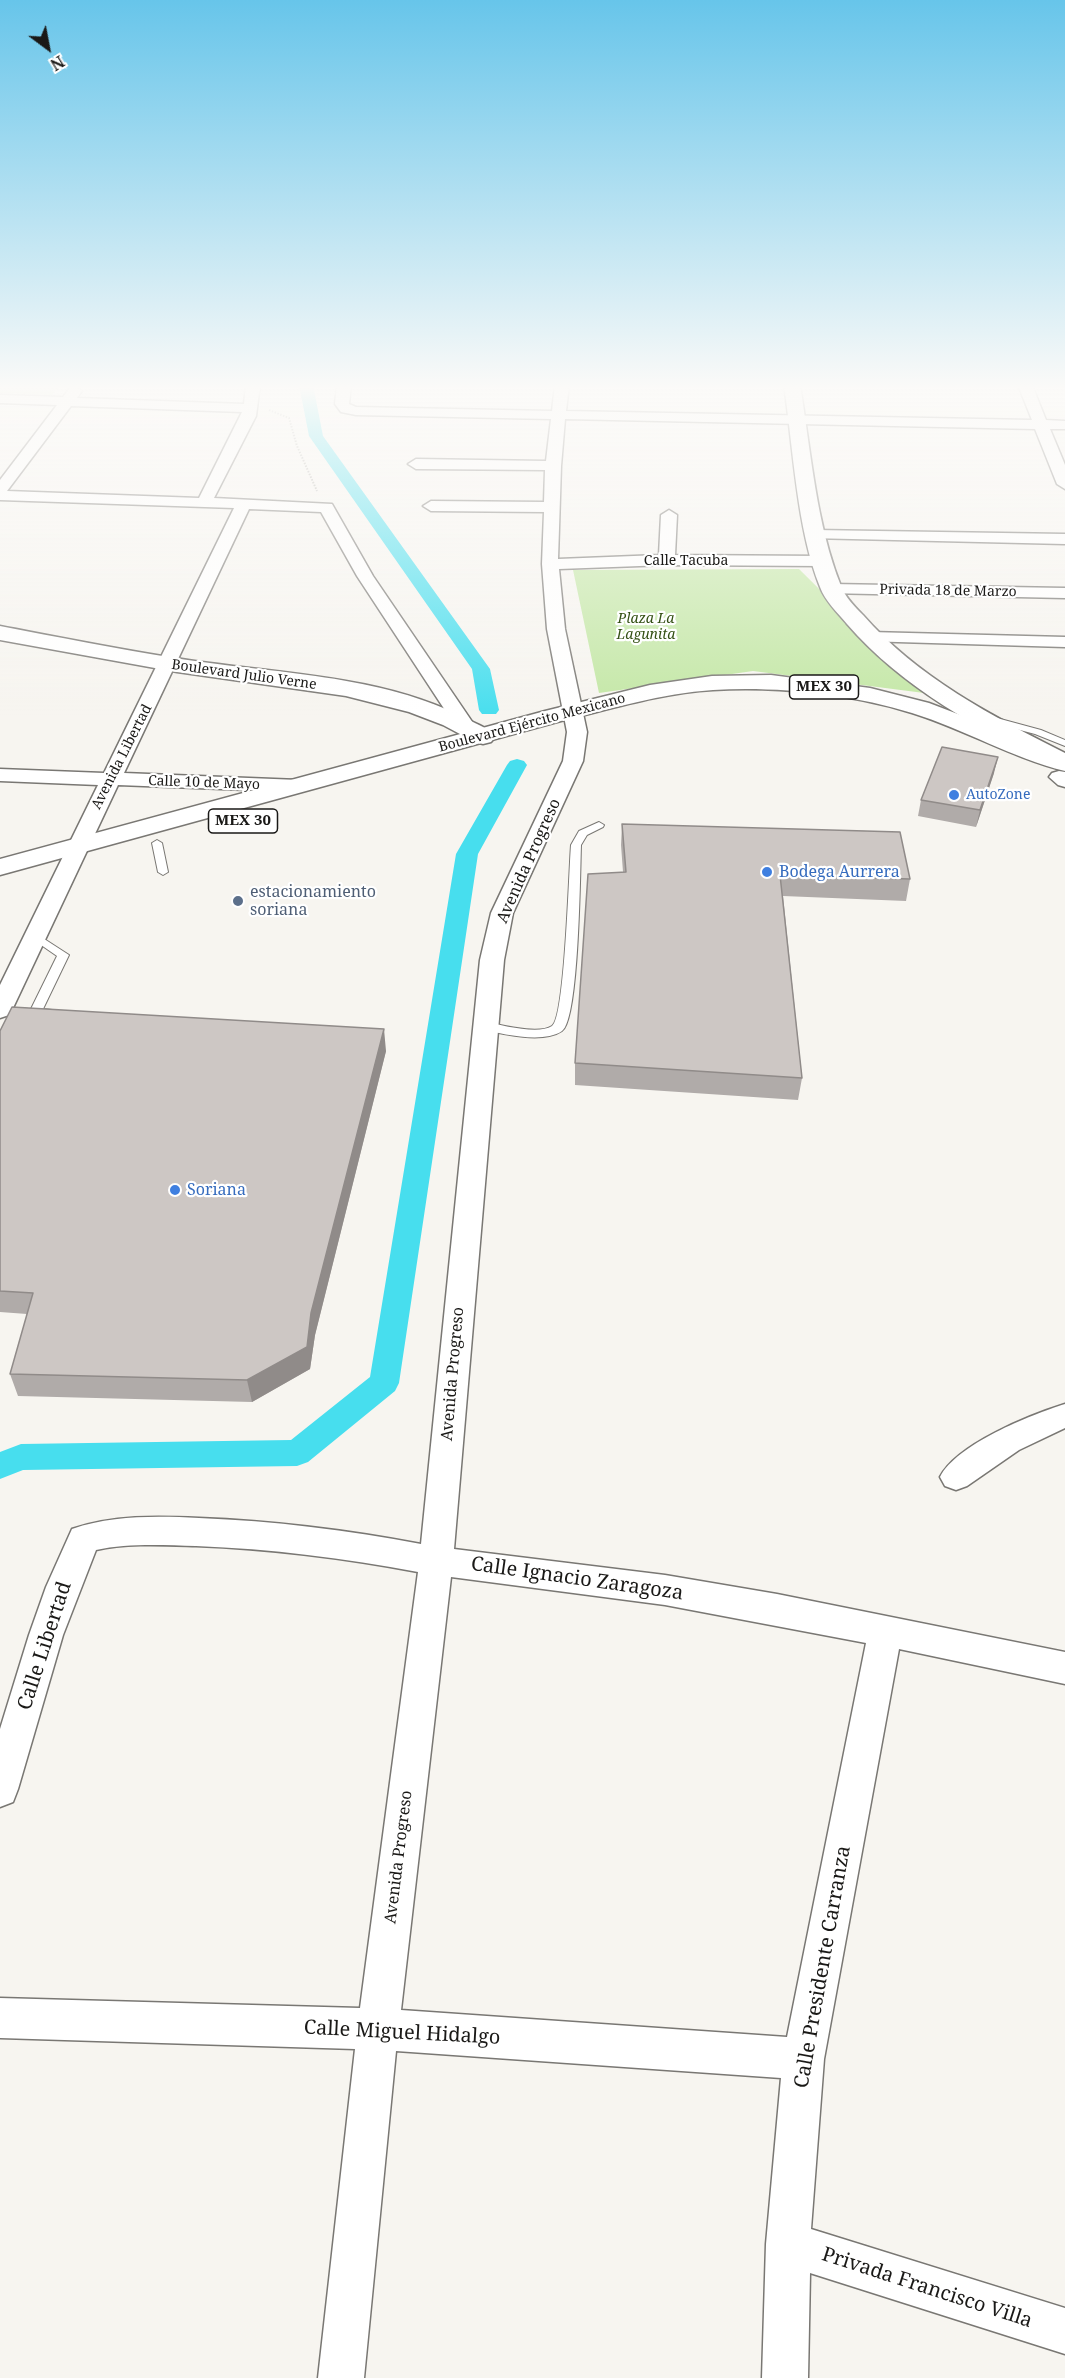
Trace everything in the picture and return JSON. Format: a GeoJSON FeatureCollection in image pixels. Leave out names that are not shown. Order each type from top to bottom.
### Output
{"type":"FeatureCollection","features":[{"type":"Feature","properties":{"kind":"main road"},"geometry":{"type":"LineString","coordinates":[[809,496],[815,535],[831,589],[870,637],[914,676],[1064,773]]}},
{"type":"Feature","properties":{"kind":"main road","name":"Boulevard Julio Verne"},"geometry":{"type":"LineString","coordinates":[[0,633],[168,664],[386,698],[432,711],[482,738]]}},
{"type":"Feature","properties":{"kind":"main road","name":"Boulevard Ejército Mexicano"},"geometry":{"type":"LineString","coordinates":[[0,886],[72,857],[299,786],[482,738],[690,705],[748,700],[813,702],[872,712],[1064,773]]}},
{"type":"Feature","properties":{"kind":"main road","name":"Boulevard Ejército Mexicano"},"geometry":{"type":"LineString","coordinates":[[0,867],[157,843],[482,738]]}},
{"type":"Feature","properties":{"kind":"street"},"geometry":{"type":"LineString","coordinates":[[28,496],[326,507],[365,576],[482,738]]}},
{"type":"Feature","properties":{"kind":"street"},"geometry":{"type":"LineString","coordinates":[[204,502],[207,496]]}},
{"type":"Feature","properties":{"kind":"street","name":"Avenida Progreso"},"geometry":{"type":"LineString","coordinates":[[341,2378],[378,2029],[436,1560],[492,960],[502,913],[573,761],[550,564],[553,496]]}},
{"type":"Feature","properties":{"kind":"street","name":"Avenida Libertad"},"geometry":{"type":"LineString","coordinates":[[2,1000],[168,664],[244,503]]}},
{"type":"Feature","properties":{"kind":"street"},"geometry":{"type":"LineString","coordinates":[[432,507],[553,507]]}},
{"type":"Feature","properties":{"kind":"street"},"geometry":{"type":"LineString","coordinates":[[667,561],[669,515]]}},
{"type":"Feature","properties":{"kind":"street"},"geometry":{"type":"LineString","coordinates":[[815,535],[1065,539]]}},
{"type":"Feature","properties":{"kind":"street","name":"Calle Tacuba"},"geometry":{"type":"LineString","coordinates":[[550,564],[822,561]]}},
{"type":"Feature","properties":{"kind":"street","name":"Privada 18 de Marzo"},"geometry":{"type":"LineString","coordinates":[[831,589],[1065,593]]}},
{"type":"Feature","properties":{"kind":"street"},"geometry":{"type":"LineString","coordinates":[[870,637],[1065,642]]}},
{"type":"Feature","properties":{"kind":"street","name":"Calle 10 de Mayo"},"geometry":{"type":"LineString","coordinates":[[0,775],[299,786]]}},
{"type":"Feature","properties":{"kind":"street"},"geometry":{"type":"LineString","coordinates":[[956,1477],[995,1446],[1035,1424],[1065,1416]]}},
{"type":"Feature","properties":{"kind":"street","name":"Calle Ignacio Zaragoza"},"geometry":{"type":"LineString","coordinates":[[84,1539],[109,1533],[136,1531],[251,1534],[362,1547],[436,1560],[665,1590],[777,1609],[1065,1668]]}},
{"type":"Feature","properties":{"kind":"street","name":"Calle Libertad"},"geometry":{"type":"LineString","coordinates":[[0,1789],[46,1635],[63,1587],[84,1539]]}},
{"type":"Feature","properties":{"kind":"street","name":"Calle Presidente Carranza"},"geometry":{"type":"LineString","coordinates":[[786,2378],[788,2244],[803,2059],[885,1632]]}},
{"type":"Feature","properties":{"kind":"street","name":"Calle Miguel Hidalgo"},"geometry":{"type":"LineString","coordinates":[[0,2018],[378,2029],[803,2059]]}},
{"type":"Feature","properties":{"kind":"street","name":"Privada Francisco Villa"},"geometry":{"type":"LineString","coordinates":[[788,2244],[1065,2331]]}},
{"type":"Feature","properties":{"kind":"lane"},"geometry":{"type":"LineString","coordinates":[[972,714],[1038,732],[1065,743]]}},
{"type":"Feature","properties":{"kind":"lane"},"geometry":{"type":"LineString","coordinates":[[486,1026],[543,1035],[559,1028],[567,994],[576,845],[583,833],[599,825]]}},
{"type":"Feature","properties":{"kind":"lane"},"geometry":{"type":"LineString","coordinates":[[157,843],[163,872]]}},
{"type":"Feature","properties":{"kind":"lane"},"geometry":{"type":"LineString","coordinates":[[35,936],[63,956],[34,1013],[62,1014]]}},
{"type":"Feature","properties":{"kind":"path"},"geometry":{"type":"LineString","coordinates":[[321,496],[326,507]]}},
{"type":"Feature","properties":{"kind":"green space","name":"Plaza La Lagunita"},"geometry":{"type":"Polygon","coordinates":[[[799,569],[924,693],[753,671],[599,693],[573,570],[799,569]]]}},
{"type":"Feature","properties":{"kind":"building"},"geometry":{"type":"Polygon","coordinates":[[[942,747],[998,757],[980,810],[921,800],[942,747]]]}},
{"type":"Feature","properties":{"kind":"building"},"geometry":{"type":"Polygon","coordinates":[[[622,824],[900,832],[910,879],[780,875],[802,1078],[575,1063],[588,874],[626,872],[622,824]]]}},
{"type":"Feature","properties":{"kind":"building","name":"Soriana"},"geometry":{"type":"Polygon","coordinates":[[[12,1007],[384,1029],[311,1313],[307,1347],[247,1380],[10,1374],[33,1293],[0,1291],[0,1031],[12,1007]]]}},
{"type":"Feature","properties":{"kind":"waterway"},"geometry":{"type":"LineString","coordinates":[[358,496],[481,669],[489,710]]}},
{"type":"Feature","properties":{"kind":"waterway"},"geometry":{"type":"LineString","coordinates":[[0,1466],[21,1457],[297,1453],[384,1383],[467,854],[517,765]]}},
{"type":"Feature","properties":{"kind":"place","name":"AutoZone"},"geometry":{"type":"Point","coordinates":[954,795]}},
{"type":"Feature","properties":{"kind":"place","name":"Bodega Aurrera"},"geometry":{"type":"Point","coordinates":[767,872]}},
{"type":"Feature","properties":{"kind":"place","name":"estacionamiento soriana"},"geometry":{"type":"Point","coordinates":[238,901]}},
{"type":"Feature","properties":{"kind":"place","name":"Soriana"},"geometry":{"type":"Point","coordinates":[175,1190]}}]}
